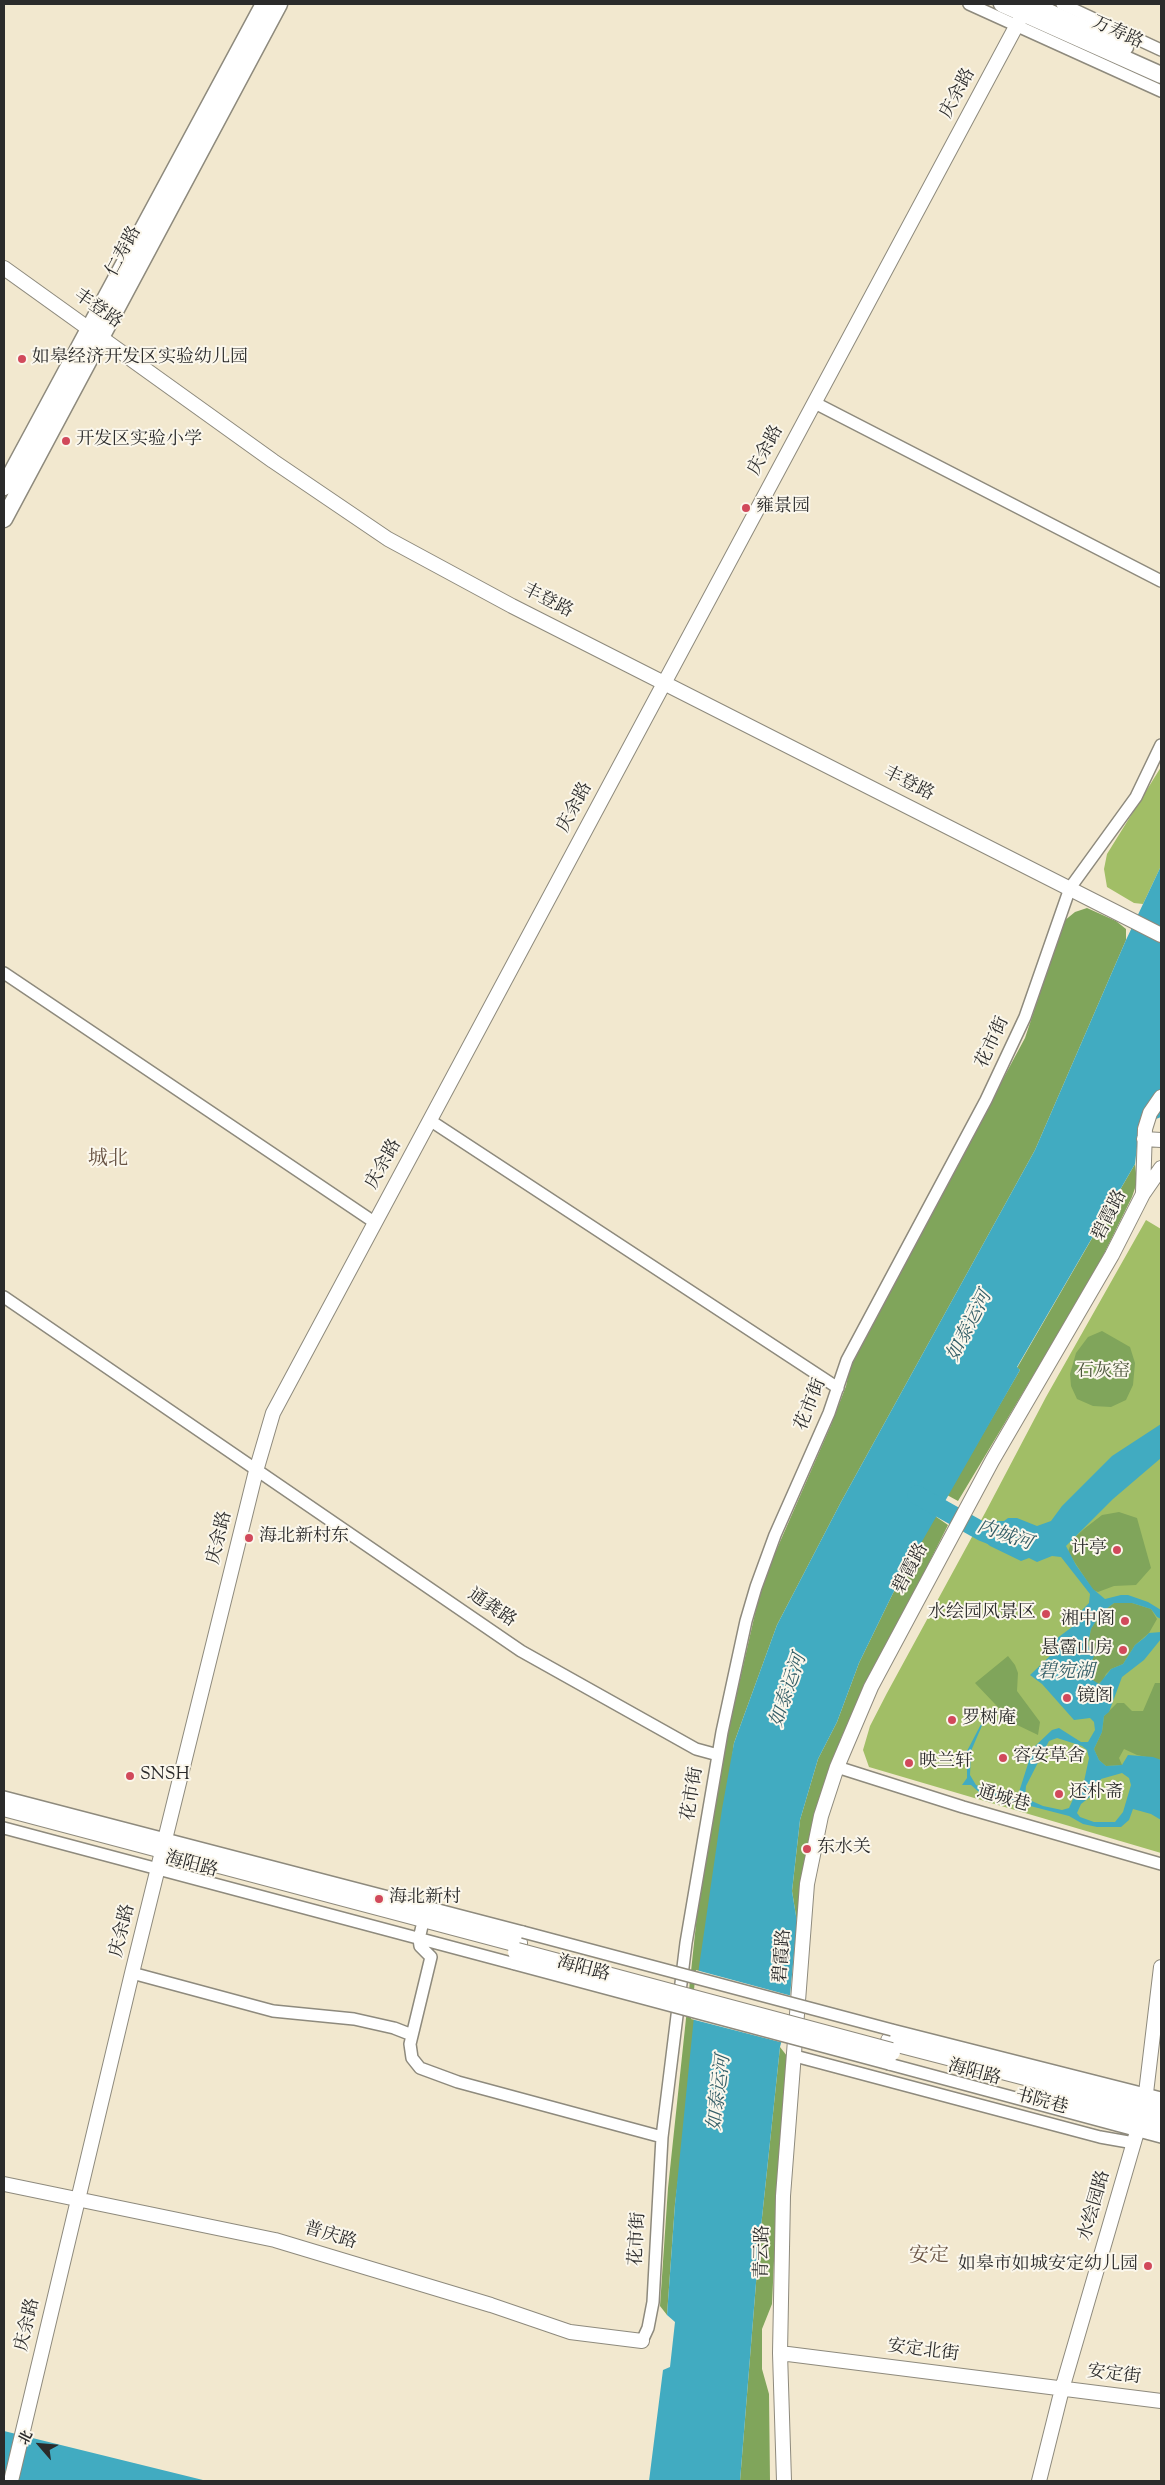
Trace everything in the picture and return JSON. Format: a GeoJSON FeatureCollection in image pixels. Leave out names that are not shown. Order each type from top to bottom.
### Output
{"type":"FeatureCollection","features":[{"type":"Feature","properties":{"kind":"main road","name":"仁寿路"},"geometry":{"type":"LineString","coordinates":[[4,487],[88,327],[264,4]]}},
{"type":"Feature","properties":{"kind":"main road","name":"仁寿路"},"geometry":{"type":"LineString","coordinates":[[4,519],[280,4]]}},
{"type":"Feature","properties":{"kind":"main road","name":"万寿路"},"geometry":{"type":"LineString","coordinates":[[1002,4],[1161,64]]}},
{"type":"Feature","properties":{"kind":"main road","name":"万寿路"},"geometry":{"type":"LineString","coordinates":[[1024,12],[1161,75]]}},
{"type":"Feature","properties":{"kind":"main road","name":"海阳路"},"geometry":{"type":"LineString","coordinates":[[4,1807],[162,1854]]}},
{"type":"Feature","properties":{"kind":"main road","name":"海阳路"},"geometry":{"type":"LineString","coordinates":[[4,1816],[162,1854],[891,2047],[1161,2124]]}},
{"type":"Feature","properties":{"kind":"main road","name":"海阳路"},"geometry":{"type":"LineString","coordinates":[[1140,2118],[1161,2111]]}},
{"type":"Feature","properties":{"kind":"street"},"geometry":{"type":"LineString","coordinates":[[969,4],[1024,12],[1161,91]]}},
{"type":"Feature","properties":{"kind":"street"},"geometry":{"type":"LineString","coordinates":[[1062,4],[1161,50]]}},
{"type":"Feature","properties":{"kind":"street","name":"庆余路"},"geometry":{"type":"LineString","coordinates":[[11,2481],[132,1973],[256,1470],[273,1413],[280,1396],[431,1121],[664,682],[1024,12]]}},
{"type":"Feature","properties":{"kind":"street","name":"丰登路"},"geometry":{"type":"LineString","coordinates":[[4,268],[103,337],[273,461],[388,539],[478,588],[1161,935]]}},
{"type":"Feature","properties":{"kind":"street"},"geometry":{"type":"LineString","coordinates":[[815,402],[1161,581]]}},
{"type":"Feature","properties":{"kind":"street","name":"花市街"},"geometry":{"type":"LineString","coordinates":[[642,2341],[648,2328],[653,2302],[662,2137],[686,1943],[718,1755],[746,1621],[756,1587],[838,1388],[847,1360],[986,1100],[1025,1017],[1070,888],[1136,796],[1161,745]]}},
{"type":"Feature","properties":{"kind":"street"},"geometry":{"type":"LineString","coordinates":[[4,973],[374,1222]]}},
{"type":"Feature","properties":{"kind":"street"},"geometry":{"type":"LineString","coordinates":[[1143,1194],[1145,1134],[1150,1113],[1161,1097]]}},
{"type":"Feature","properties":{"kind":"street"},"geometry":{"type":"LineString","coordinates":[[431,1121],[838,1388]]}},
{"type":"Feature","properties":{"kind":"street"},"geometry":{"type":"LineString","coordinates":[[1145,1134],[1161,1140]]}},
{"type":"Feature","properties":{"kind":"street","name":"碧霞路"},"geometry":{"type":"LineString","coordinates":[[798,2023],[807,1884],[822,1816],[837,1767],[871,1686],[966,1508],[1112,1255],[1143,1194],[1161,1168]]}},
{"type":"Feature","properties":{"kind":"street","name":"通龚路"},"geometry":{"type":"LineString","coordinates":[[4,1297],[521,1650],[696,1749],[718,1755]]}},
{"type":"Feature","properties":{"kind":"street","name":"通城巷"},"geometry":{"type":"LineString","coordinates":[[837,1767],[963,1807],[1161,1864]]}},
{"type":"Feature","properties":{"kind":"street"},"geometry":{"type":"LineString","coordinates":[[4,1797],[162,1854]]}},
{"type":"Feature","properties":{"kind":"street"},"geometry":{"type":"LineString","coordinates":[[4,1828],[162,1854]]}},
{"type":"Feature","properties":{"kind":"street"},"geometry":{"type":"LineString","coordinates":[[423,1923],[420,1946],[431,1957],[410,2044],[412,2058],[420,2068],[436,2075],[662,2137]]}},
{"type":"Feature","properties":{"kind":"street","name":"水绘园路"},"geometry":{"type":"LineString","coordinates":[[1038,2481],[1062,2389],[1140,2118],[1161,1967]]}},
{"type":"Feature","properties":{"kind":"street"},"geometry":{"type":"LineString","coordinates":[[132,1973],[273,2011],[354,2020],[394,2028],[412,2036]]}},
{"type":"Feature","properties":{"kind":"street","name":"青云路"},"geometry":{"type":"LineString","coordinates":[[784,2481],[780,2353],[783,2196],[798,2023]]}},
{"type":"Feature","properties":{"kind":"street"},"geometry":{"type":"LineString","coordinates":[[891,2047],[1140,2118],[1161,2137]]}},
{"type":"Feature","properties":{"kind":"street","name":"书院巷"},"geometry":{"type":"LineString","coordinates":[[795,2056],[1100,2137],[1140,2118]]}},
{"type":"Feature","properties":{"kind":"street"},"geometry":{"type":"LineString","coordinates":[[1140,2118],[1161,2098]]}},
{"type":"Feature","properties":{"kind":"street","name":"普庆路"},"geometry":{"type":"LineString","coordinates":[[4,2184],[275,2240],[491,2305],[570,2332],[642,2341]]}},
{"type":"Feature","properties":{"kind":"street","name":"安定北街"},"geometry":{"type":"LineString","coordinates":[[780,2353],[1062,2389]]}},
{"type":"Feature","properties":{"kind":"street","name":"安定街"},"geometry":{"type":"LineString","coordinates":[[1062,2389],[1161,2401]]}},
{"type":"Feature","properties":{"kind":"green space"},"geometry":{"type":"Polygon","coordinates":[[[1161,767],[1161,866],[1143,904],[1134,903],[1107,887],[1104,869],[1107,854],[1161,767]]]}},
{"type":"Feature","properties":{"kind":"green space"},"geometry":{"type":"Polygon","coordinates":[[[1087,908],[1116,921],[1126,929],[1126,940],[1035,1150],[841,1502],[777,1625],[734,1743],[675,2204],[667,2315],[660,2306],[668,2188],[699,1896],[725,1745],[762,1583],[831,1425],[846,1386],[851,1362],[1025,1038],[1064,921],[1075,912],[1087,908]]]}},
{"type":"Feature","properties":{"kind":"green space"},"geometry":{"type":"Polygon","coordinates":[[[1135,1164],[1137,1182],[1132,1197],[1094,1274],[958,1501],[947,1495],[1020,1370],[1017,1368],[1135,1164]]]}},
{"type":"Feature","properties":{"kind":"green space","name":"水绘园风景区"},"geometry":{"type":"Polygon","coordinates":[[[1146,1220],[1161,1229],[1161,1853],[869,1767],[863,1750],[870,1726],[887,1693],[1046,1397],[1146,1220]]]}},
{"type":"Feature","properties":{"kind":"green space","name":"石灰窑"},"geometry":{"type":"Polygon","coordinates":[[[1102,1331],[1130,1347],[1135,1363],[1133,1385],[1126,1400],[1111,1407],[1093,1406],[1077,1399],[1071,1386],[1070,1374],[1076,1353],[1088,1337],[1102,1331]]]}},
{"type":"Feature","properties":{"kind":"green space"},"geometry":{"type":"Polygon","coordinates":[[[1119,1512],[1137,1518],[1151,1568],[1136,1585],[1114,1586],[1098,1592],[1093,1590],[1068,1552],[1072,1540],[1084,1529],[1102,1515],[1119,1512]]]}},
{"type":"Feature","properties":{"kind":"green space"},"geometry":{"type":"Polygon","coordinates":[[[935,1516],[948,1525],[841,1738],[822,1794],[806,1853],[797,1922],[792,1891],[800,1820],[818,1759],[837,1722],[859,1663],[896,1587],[935,1516]]]}},
{"type":"Feature","properties":{"kind":"green space"},"geometry":{"type":"Polygon","coordinates":[[[1114,1603],[1132,1603],[1151,1609],[1157,1619],[1149,1633],[1135,1645],[1123,1664],[1111,1669],[1103,1680],[1096,1685],[1091,1679],[1094,1668],[1092,1661],[1094,1653],[1090,1651],[1088,1644],[1091,1629],[1101,1613],[1114,1603]]]}},
{"type":"Feature","properties":{"kind":"green space"},"geometry":{"type":"Polygon","coordinates":[[[1008,1656],[1018,1673],[1017,1691],[1040,1722],[1038,1735],[1013,1723],[975,1683],[1008,1656]]]}},
{"type":"Feature","properties":{"kind":"green space"},"geometry":{"type":"Polygon","coordinates":[[[1155,1683],[1161,1683],[1161,1760],[1137,1755],[1124,1749],[1119,1758],[1122,1765],[1106,1766],[1099,1760],[1094,1749],[1102,1732],[1104,1716],[1117,1703],[1124,1703],[1132,1711],[1143,1711],[1155,1683]]]}},
{"type":"Feature","properties":{"kind":"green space"},"geometry":{"type":"Polygon","coordinates":[[[780,2047],[787,2056],[779,2153],[772,2304],[762,2329],[762,2369],[769,2394],[770,2481],[740,2481],[759,2246],[780,2047]]]}},
{"type":"Feature","properties":{"kind":"water","name":"如泰运河"},"geometry":{"type":"Polygon","coordinates":[[[1161,866],[1161,1117],[1151,1121],[1138,1138],[1135,1164],[1017,1367],[1020,1370],[896,1587],[859,1663],[837,1722],[818,1759],[800,1820],[792,1891],[797,1922],[788,2017],[780,2047],[759,2246],[740,2481],[649,2481],[663,2370],[670,2367],[675,2322],[667,2315],[675,2204],[699,1967],[722,1809],[734,1743],[777,1625],[841,1502],[1035,1150],[1126,940],[1161,866]]]}},
{"type":"Feature","properties":{"kind":"water","name":"碧宛湖"},"geometry":{"type":"Polygon","coordinates":[[[1161,1424],[1161,1458],[1113,1499],[1066,1546],[1076,1565],[1093,1589],[1105,1599],[1128,1595],[1148,1602],[1161,1610],[1161,1619],[1151,1609],[1132,1603],[1114,1603],[1101,1613],[1091,1629],[1088,1644],[1090,1651],[1095,1653],[1092,1661],[1094,1668],[1091,1679],[1099,1684],[1111,1669],[1123,1664],[1135,1645],[1149,1633],[1161,1632],[1161,1639],[1144,1660],[1122,1677],[1109,1712],[1104,1716],[1102,1732],[1094,1749],[1099,1760],[1106,1766],[1122,1765],[1128,1755],[1153,1757],[1161,1760],[1161,1820],[1151,1814],[1133,1809],[1129,1820],[1121,1827],[1097,1827],[1083,1824],[1069,1816],[980,1793],[971,1785],[962,1785],[967,1778],[967,1751],[990,1707],[971,1751],[970,1775],[976,1785],[998,1794],[1011,1796],[1019,1792],[1033,1748],[1052,1730],[1059,1728],[1081,1742],[1088,1742],[1095,1730],[1094,1722],[1090,1718],[1074,1720],[1042,1684],[1030,1675],[1051,1655],[1056,1639],[1072,1627],[1080,1612],[1089,1603],[1090,1594],[1061,1557],[1052,1556],[1037,1562],[1029,1558],[1021,1561],[990,1546],[983,1540],[983,1532],[991,1521],[1004,1521],[1008,1518],[1017,1518],[1037,1526],[1051,1521],[1062,1506],[1112,1456],[1161,1424]],[[1057,1738],[1049,1741],[1026,1786],[1025,1798],[1043,1806],[1062,1810],[1069,1808],[1075,1795],[1082,1791],[1089,1758],[1087,1750],[1082,1746],[1057,1738]],[[1122,1773],[1101,1779],[1095,1793],[1081,1804],[1077,1813],[1080,1817],[1094,1822],[1115,1822],[1123,1812],[1131,1785],[1129,1778],[1122,1773]]]}},
{"type":"Feature","properties":{"kind":"water"},"geometry":{"type":"Polygon","coordinates":[[[4,2431],[207,2481],[4,2481],[4,2431]]]}},
{"type":"Feature","properties":{"kind":"pier"},"geometry":{"type":"Polygon","coordinates":[[[696,1970],[792,1996],[790,2017],[784,2043],[691,2019],[696,1970]]]}},
{"type":"Feature","properties":{"kind":"waterway","name":"内城河"},"geometry":{"type":"LineString","coordinates":[[917,1495],[983,1532],[1006,1541]]}},
{"type":"Feature","properties":{"kind":"place","name":"如皋经济开发区实验幼儿园"},"geometry":{"type":"Point","coordinates":[22,359]}},
{"type":"Feature","properties":{"kind":"place","name":"开发区实验小学"},"geometry":{"type":"Point","coordinates":[66,441]}},
{"type":"Feature","properties":{"kind":"place","name":"雍景园"},"geometry":{"type":"Point","coordinates":[746,508]}},
{"type":"Feature","properties":{"kind":"place","name":"海北新村东"},"geometry":{"type":"Point","coordinates":[249,1538]}},
{"type":"Feature","properties":{"kind":"place","name":"计亭"},"geometry":{"type":"Point","coordinates":[1117,1550]}},
{"type":"Feature","properties":{"kind":"place","name":"水绘园风景区"},"geometry":{"type":"Point","coordinates":[1046,1614]}},
{"type":"Feature","properties":{"kind":"place","name":"湘中阁"},"geometry":{"type":"Point","coordinates":[1125,1621]}},
{"type":"Feature","properties":{"kind":"place","name":"悬霤山房"},"geometry":{"type":"Point","coordinates":[1123,1650]}},
{"type":"Feature","properties":{"kind":"place","name":"镜阁"},"geometry":{"type":"Point","coordinates":[1067,1698]}},
{"type":"Feature","properties":{"kind":"place","name":"罗树庵"},"geometry":{"type":"Point","coordinates":[952,1720]}},
{"type":"Feature","properties":{"kind":"place","name":"容安草舍"},"geometry":{"type":"Point","coordinates":[1003,1758]}},
{"type":"Feature","properties":{"kind":"place","name":"映兰轩"},"geometry":{"type":"Point","coordinates":[909,1763]}},
{"type":"Feature","properties":{"kind":"place","name":"SNSH"},"geometry":{"type":"Point","coordinates":[130,1776]}},
{"type":"Feature","properties":{"kind":"place","name":"还朴斋"},"geometry":{"type":"Point","coordinates":[1059,1794]}},
{"type":"Feature","properties":{"kind":"place","name":"东水关"},"geometry":{"type":"Point","coordinates":[807,1849]}},
{"type":"Feature","properties":{"kind":"place","name":"海北新村"},"geometry":{"type":"Point","coordinates":[379,1899]}},
{"type":"Feature","properties":{"kind":"place","name":"如皋市如城安定幼儿园"},"geometry":{"type":"Point","coordinates":[1148,2266]}},
{"type":"Feature","properties":{"kind":"district","name":"城北"},"geometry":{"type":"Point","coordinates":[108,1161]}},
{"type":"Feature","properties":{"kind":"district","name":"安定"},"geometry":{"type":"Point","coordinates":[929,2258]}}]}
